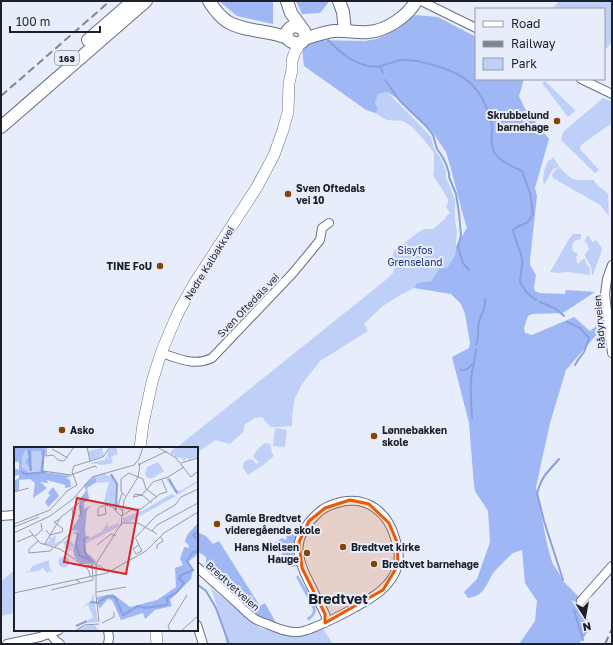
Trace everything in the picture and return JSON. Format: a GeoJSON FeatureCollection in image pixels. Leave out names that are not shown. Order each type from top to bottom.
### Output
{"type":"FeatureCollection","features":[{"type":"Feature","properties":{"kind":"highway","name":"163"},"geometry":{"type":"LineString","coordinates":[[1,116],[133,1]]}},
{"type":"Feature","properties":{"kind":"highway","name":"163"},"geometry":{"type":"LineString","coordinates":[[1,127],[146,1]]}},
{"type":"Feature","properties":{"kind":"highway"},"geometry":{"type":"LineString","coordinates":[[209,1],[220,15],[232,24],[279,35],[339,31],[371,32],[386,27],[404,16],[416,1]]}},
{"type":"Feature","properties":{"kind":"highway","name":"Nedre Kalbakkvei"},"geometry":{"type":"LineString","coordinates":[[281,1],[296,35]]}},
{"type":"Feature","properties":{"kind":"highway"},"geometry":{"type":"LineString","coordinates":[[287,1],[292,13],[296,35]]}},
{"type":"Feature","properties":{"kind":"highway"},"geometry":{"type":"LineString","coordinates":[[394,22],[406,1]]}},
{"type":"Feature","properties":{"kind":"highway"},"geometry":{"type":"LineString","coordinates":[[339,3],[343,12],[339,31]]}},
{"type":"Feature","properties":{"kind":"main road","name":"Nedre Kalbakkvei"},"geometry":{"type":"LineString","coordinates":[[140,447],[148,396],[155,370],[171,328],[196,282],[257,187],[274,155],[288,112],[289,83],[285,66],[296,35]]}},
{"type":"Feature","properties":{"kind":"main road"},"geometry":{"type":"LineString","coordinates":[[156,631],[157,644]]}},
{"type":"Feature","properties":{"kind":"street"},"geometry":{"type":"LineString","coordinates":[[421,1],[475,28]]}},
{"type":"Feature","properties":{"kind":"street"},"geometry":{"type":"LineString","coordinates":[[583,80],[612,94]]}},
{"type":"Feature","properties":{"kind":"street","name":"Sven Oftedals vei"},"geometry":{"type":"LineString","coordinates":[[161,353],[196,362],[205,361],[212,358],[292,274],[320,240],[322,228],[329,223]]}},
{"type":"Feature","properties":{"kind":"street","name":"Rådyrveien"},"geometry":{"type":"LineString","coordinates":[[612,265],[607,279],[605,294],[612,353]]}},
{"type":"Feature","properties":{"kind":"street","name":"Bredtvetveien"},"geometry":{"type":"LineString","coordinates":[[198,568],[256,620],[285,631],[292,632],[300,632],[325,623],[342,615],[383,590],[392,578],[398,565],[398,547],[390,523],[381,512],[369,504],[350,500],[334,504],[325,508],[309,521],[302,533],[299,542],[300,563],[325,614],[325,623]]}},
{"type":"Feature","properties":{"kind":"street"},"geometry":{"type":"LineString","coordinates":[[1,516],[14,515]]}},
{"type":"Feature","properties":{"kind":"street"},"geometry":{"type":"LineString","coordinates":[[581,601],[612,566]]}},
{"type":"Feature","properties":{"kind":"street"},"geometry":{"type":"LineString","coordinates":[[198,628],[203,644]]}},
{"type":"Feature","properties":{"kind":"street"},"geometry":{"type":"LineString","coordinates":[[7,644],[29,640],[57,631]]}},
{"type":"Feature","properties":{"kind":"street"},"geometry":{"type":"LineString","coordinates":[[108,631],[108,644]]}},
{"type":"Feature","properties":{"kind":"street"},"geometry":{"type":"LineString","coordinates":[[50,634],[60,644]]}},
{"type":"Feature","properties":{"kind":"highlighted area"},"geometry":{"type":"Polygon","coordinates":[[[350,500],[369,504],[389,523],[397,542],[398,565],[383,590],[325,623],[325,614],[302,568],[299,542],[309,521],[325,508],[350,500]]]}},
{"type":"Feature","properties":{"kind":"green space"},"geometry":{"type":"Polygon","coordinates":[[[559,1],[612,1],[612,42],[605,50],[605,8],[553,8],[559,1]]]}},
{"type":"Feature","properties":{"kind":"green space"},"geometry":{"type":"Polygon","coordinates":[[[545,81],[575,110],[568,117],[542,83],[545,81]]]}},
{"type":"Feature","properties":{"kind":"green space","name":"Sisyfos Grenseland"},"geometry":{"type":"Polygon","coordinates":[[[387,92],[431,137],[434,149],[440,157],[446,171],[446,178],[455,199],[455,220],[457,232],[455,255],[448,267],[439,269],[431,281],[417,283],[414,288],[383,306],[364,324],[368,331],[320,361],[302,384],[295,398],[292,426],[270,427],[262,417],[255,418],[245,424],[243,432],[230,444],[215,440],[198,452],[198,447],[177,447],[387,279],[393,273],[395,267],[392,258],[394,251],[424,229],[433,229],[450,213],[446,207],[448,199],[433,175],[434,153],[425,141],[411,126],[403,121],[387,120],[375,113],[378,110],[375,103],[377,94],[387,92]]]}},
{"type":"Feature","properties":{"kind":"green space"},"geometry":{"type":"Polygon","coordinates":[[[603,98],[612,102],[612,123],[581,145],[580,149],[599,170],[595,173],[561,140],[563,132],[603,98]]]}},
{"type":"Feature","properties":{"kind":"green space"},"geometry":{"type":"Polygon","coordinates":[[[553,157],[564,172],[571,178],[580,180],[594,180],[596,184],[608,194],[609,216],[600,205],[553,178],[552,175],[559,167],[553,169],[543,185],[543,176],[546,165],[553,157]]]}},
{"type":"Feature","properties":{"kind":"green space"},"geometry":{"type":"Polygon","coordinates":[[[573,234],[581,234],[581,239],[574,241],[572,246],[573,251],[578,254],[576,257],[577,263],[585,259],[586,264],[590,268],[590,275],[568,272],[550,272],[569,239],[573,234]]]}},
{"type":"Feature","properties":{"kind":"green space"},"geometry":{"type":"Polygon","coordinates":[[[587,236],[590,236],[589,238],[593,242],[596,240],[602,248],[593,275],[591,267],[585,256],[589,249],[586,241],[584,242],[587,236]]]}},
{"type":"Feature","properties":{"kind":"green space"},"geometry":{"type":"Polygon","coordinates":[[[275,428],[287,430],[285,447],[273,446],[275,428]]]}},
{"type":"Feature","properties":{"kind":"green space"},"geometry":{"type":"Polygon","coordinates":[[[265,443],[270,444],[274,456],[248,475],[243,468],[244,462],[249,459],[253,460],[256,464],[259,462],[253,456],[265,443]]]}},
{"type":"Feature","properties":{"kind":"green space"},"geometry":{"type":"Polygon","coordinates":[[[14,571],[14,613],[1,616],[1,581],[14,571]]]}},
{"type":"Feature","properties":{"kind":"green space"},"geometry":{"type":"Polygon","coordinates":[[[211,588],[260,628],[284,635],[299,635],[322,627],[333,644],[226,644],[224,629],[211,588]]]}},
{"type":"Feature","properties":{"kind":"shaded area"},"geometry":{"type":"Polygon","coordinates":[[[219,1],[273,1],[273,24],[237,16],[219,1]]]}},
{"type":"Feature","properties":{"kind":"shaded area"},"geometry":{"type":"Polygon","coordinates":[[[296,1],[328,1],[328,3],[320,13],[302,14],[296,1]]]}},
{"type":"Feature","properties":{"kind":"shaded area"},"geometry":{"type":"Polygon","coordinates":[[[415,15],[438,17],[475,36],[475,80],[524,80],[519,96],[525,109],[549,139],[535,188],[537,196],[530,265],[536,275],[534,287],[535,291],[540,293],[565,294],[566,290],[595,292],[563,313],[532,314],[528,316],[524,328],[525,333],[532,335],[574,317],[590,331],[600,323],[605,325],[566,370],[550,423],[536,487],[552,562],[564,582],[583,601],[585,616],[592,626],[579,644],[519,644],[535,621],[537,601],[525,583],[522,550],[513,553],[506,559],[493,573],[484,589],[478,595],[468,598],[464,592],[477,579],[490,542],[488,511],[475,491],[469,423],[452,357],[469,348],[470,343],[465,314],[461,304],[451,294],[414,288],[417,283],[431,281],[439,269],[448,267],[455,255],[456,246],[467,228],[446,152],[433,133],[401,101],[387,92],[378,94],[375,103],[378,110],[375,113],[366,110],[304,66],[302,48],[312,40],[365,41],[376,39],[399,28],[415,15]]]}},
{"type":"Feature","properties":{"kind":"shaded area"},"geometry":{"type":"Polygon","coordinates":[[[299,527],[295,546],[297,566],[290,567],[275,543],[282,538],[286,540],[286,536],[299,527]]]}},
{"type":"Feature","properties":{"kind":"shaded area"},"geometry":{"type":"Polygon","coordinates":[[[198,532],[206,536],[213,544],[219,541],[260,606],[265,603],[276,623],[260,617],[203,567],[206,563],[206,557],[198,552],[198,532]]]}},
{"type":"Feature","properties":{"kind":"shaded area"},"geometry":{"type":"Polygon","coordinates":[[[298,575],[315,604],[315,614],[308,621],[307,618],[312,614],[313,610],[296,577],[298,575]]]}},
{"type":"Feature","properties":{"kind":"waterway"},"geometry":{"type":"LineString","coordinates":[[328,40],[345,55],[359,63],[373,67],[395,61],[410,60],[438,66],[457,74],[474,86],[487,109],[492,128],[492,143],[494,152],[503,161],[522,171],[530,193],[533,214],[528,222],[513,230],[522,259],[520,282],[527,293],[536,300]]}},
{"type":"Feature","properties":{"kind":"waterway"},"geometry":{"type":"LineString","coordinates":[[380,66],[383,73]]}},
{"type":"Feature","properties":{"kind":"waterway"},"geometry":{"type":"LineString","coordinates":[[385,80],[400,101],[426,126],[433,135],[437,149],[446,164],[449,177],[456,194],[459,213],[461,235],[458,247],[463,263],[469,270]]}},
{"type":"Feature","properties":{"kind":"waterway"},"geometry":{"type":"LineString","coordinates":[[476,344],[478,339],[479,322],[485,308],[485,299]]}},
{"type":"Feature","properties":{"kind":"waterway"},"geometry":{"type":"LineString","coordinates":[[540,302],[556,309],[564,316]]}},
{"type":"Feature","properties":{"kind":"waterway"},"geometry":{"type":"LineString","coordinates":[[567,322],[580,328],[589,338],[584,352],[575,365]]}},
{"type":"Feature","properties":{"kind":"waterway"},"geometry":{"type":"LineString","coordinates":[[460,370],[466,369],[474,363],[476,349]]}},
{"type":"Feature","properties":{"kind":"waterway"},"geometry":{"type":"LineString","coordinates":[[472,418],[471,383],[474,363]]}},
{"type":"Feature","properties":{"kind":"waterway"},"geometry":{"type":"LineString","coordinates":[[559,459],[545,475],[537,493],[544,521],[563,580]]}},
{"type":"Feature","properties":{"kind":"waterway"},"geometry":{"type":"LineString","coordinates":[[198,585],[206,591],[216,608],[229,644]]}},
{"type":"Feature","properties":{"kind":"waterway"},"geometry":{"type":"LineString","coordinates":[[574,610],[583,640]]}},
{"type":"Feature","properties":{"kind":"railway"},"geometry":{"type":"LineString","coordinates":[[1,96],[110,1]]}},
{"type":"Feature","properties":{"kind":"railway"},"geometry":{"type":"LineString","coordinates":[[605,644],[612,629]]}},
{"type":"Feature","properties":{"kind":"place","name":"Skrubbelund barnehage"},"geometry":{"type":"Point","coordinates":[557,121]}},
{"type":"Feature","properties":{"kind":"place","name":"Sven Oftedals vei 10"},"geometry":{"type":"Point","coordinates":[288,194]}},
{"type":"Feature","properties":{"kind":"place","name":"TINE FoU"},"geometry":{"type":"Point","coordinates":[160,266]}},
{"type":"Feature","properties":{"kind":"place","name":"Asko"},"geometry":{"type":"Point","coordinates":[62,430]}},
{"type":"Feature","properties":{"kind":"place","name":"Lønnebakken skole"},"geometry":{"type":"Point","coordinates":[374,436]}},
{"type":"Feature","properties":{"kind":"place","name":"Gamle Bredtvet videregående skole"},"geometry":{"type":"Point","coordinates":[217,524]}},
{"type":"Feature","properties":{"kind":"place","name":"Bredtvet kirke"},"geometry":{"type":"Point","coordinates":[343,547]}},
{"type":"Feature","properties":{"kind":"place","name":"Hans Nielsen Hauge"},"geometry":{"type":"Point","coordinates":[307,553]}},
{"type":"Feature","properties":{"kind":"place","name":"Bredtvet barnehage"},"geometry":{"type":"Point","coordinates":[374,564]}},
{"type":"Feature","properties":{"kind":"district","name":"Bredtvet"},"geometry":{"type":"Point","coordinates":[338,598]}}]}
